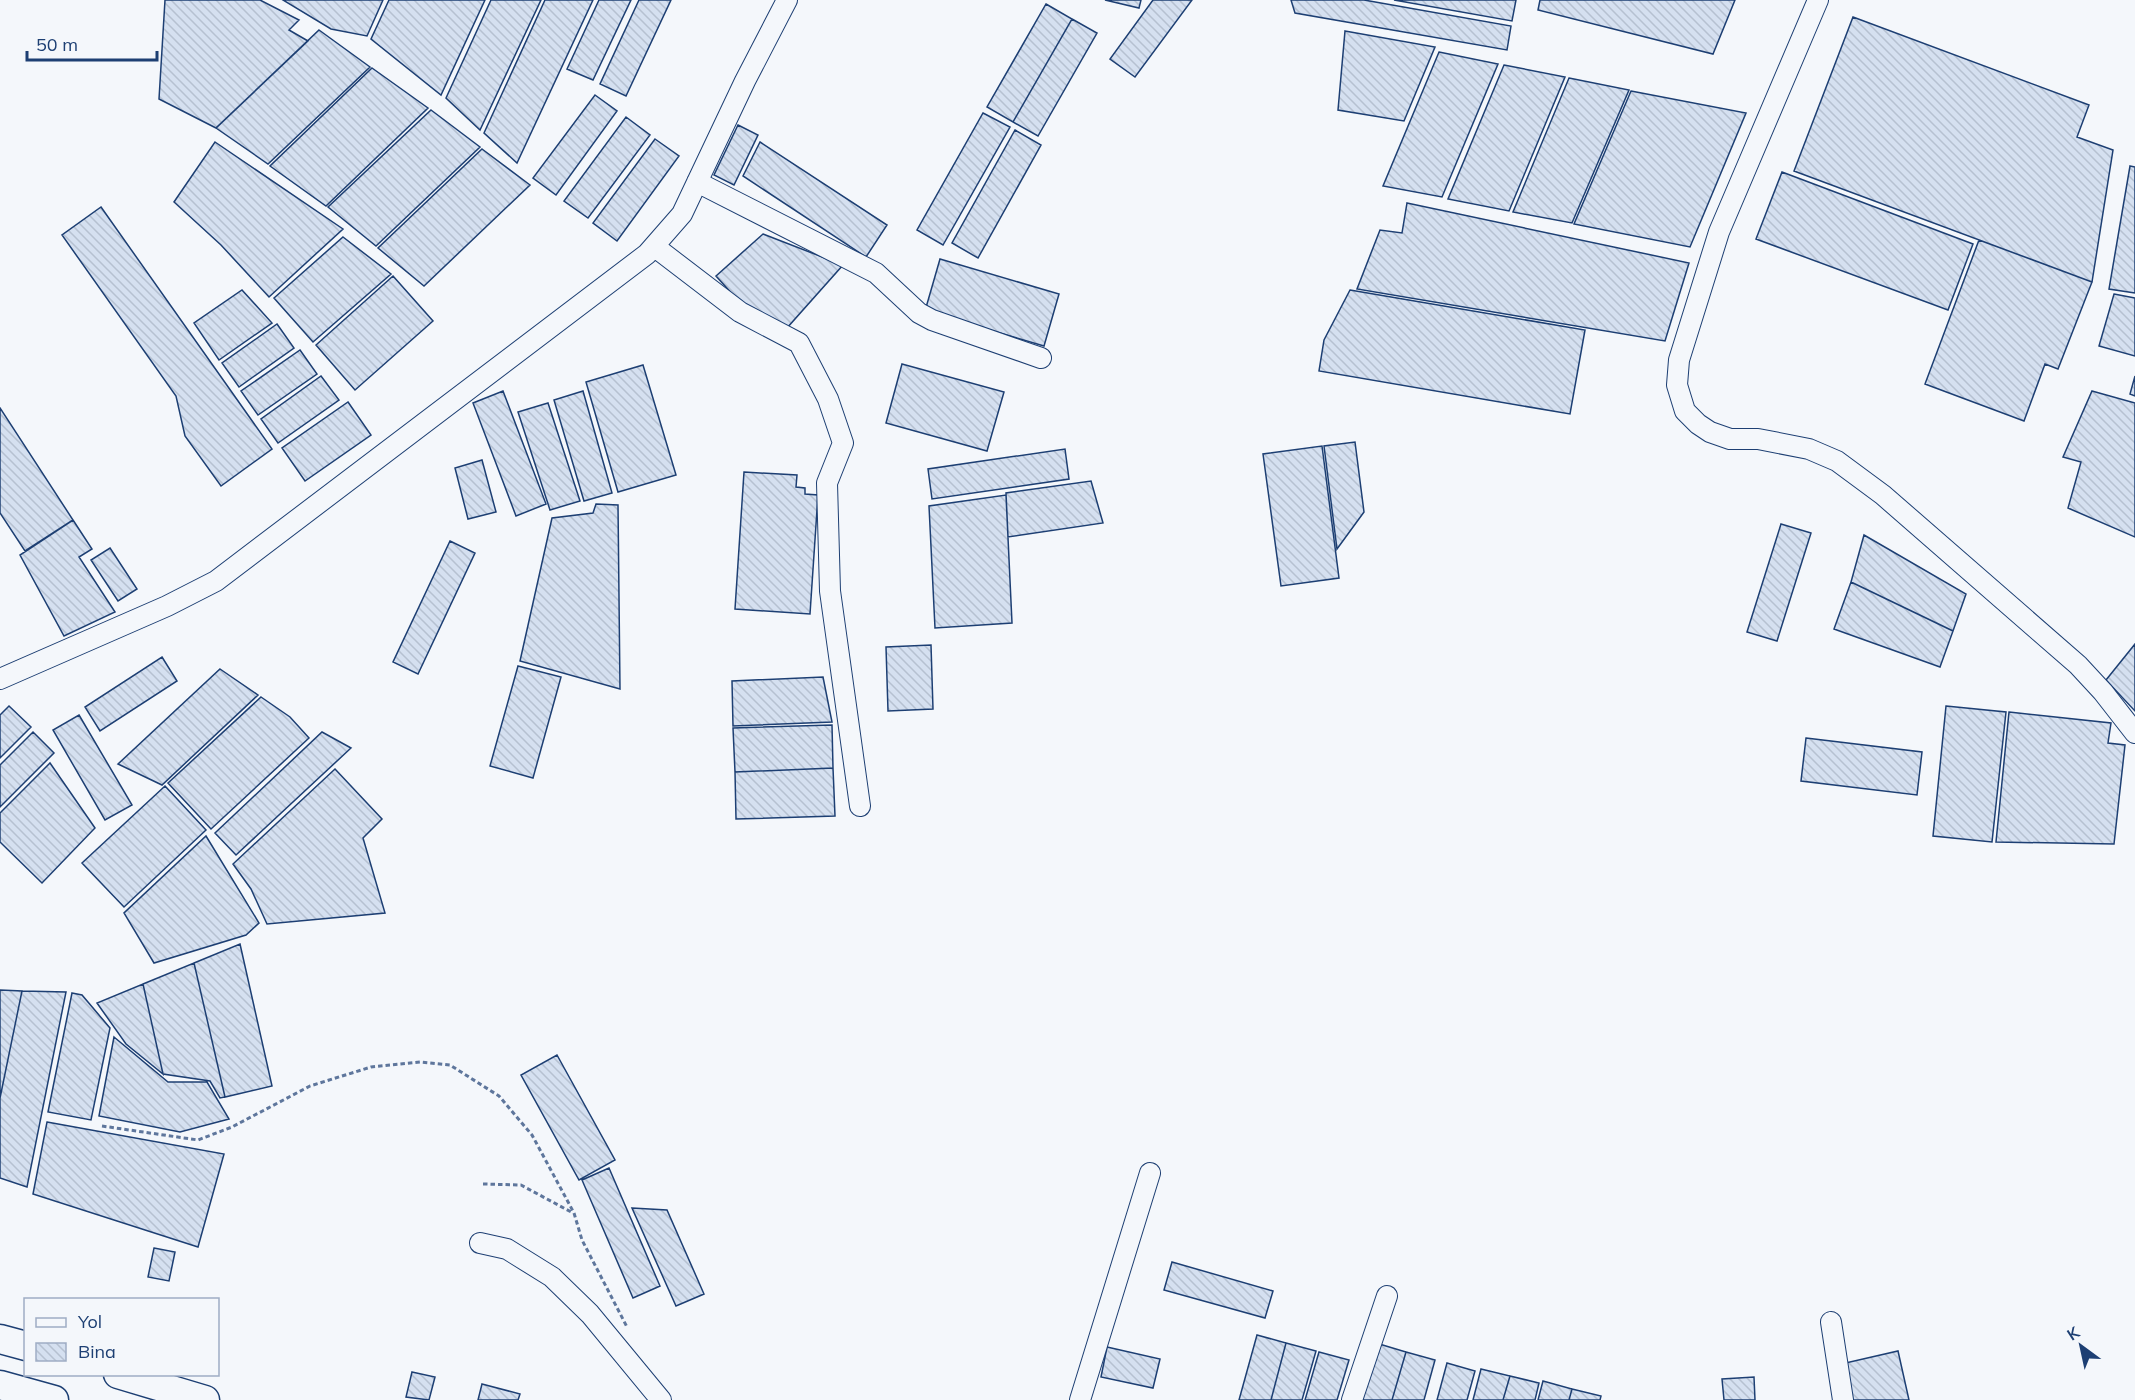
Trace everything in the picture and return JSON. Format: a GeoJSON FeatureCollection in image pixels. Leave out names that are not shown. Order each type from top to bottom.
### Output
{"type":"FeatureCollection","features":[{"type":"Feature","properties":{"kind":"highway"},"geometry":{"type":"LineString","coordinates":[[0,1338],[24,1345]]}},
{"type":"Feature","properties":{"kind":"highway"},"geometry":{"type":"LineString","coordinates":[[125,1376],[205,1400]]}},
{"type":"Feature","properties":{"kind":"highway"},"geometry":{"type":"LineString","coordinates":[[0,1385],[54,1400]]}},
{"type":"Feature","properties":{"kind":"street"},"geometry":{"type":"LineString","coordinates":[[0,679],[167,606],[216,581],[655,247],[682,214],[787,0]]}},
{"type":"Feature","properties":{"kind":"street"},"geometry":{"type":"LineString","coordinates":[[1818,0],[1719,232],[1679,360],[1677,385],[1685,411],[1710,432],[1731,439],[1758,439],[1809,449],[1837,461],[1883,495],[2078,665],[2103,692],[2135,733]]}},
{"type":"Feature","properties":{"kind":"street"},"geometry":{"type":"LineString","coordinates":[[697,182],[876,273],[919,313],[932,320],[1041,358]]}},
{"type":"Feature","properties":{"kind":"street"},"geometry":{"type":"LineString","coordinates":[[655,247],[740,312],[799,343],[828,399],[843,442],[827,483],[830,591],[860,806]]}},
{"type":"Feature","properties":{"kind":"street"},"geometry":{"type":"LineString","coordinates":[[1080,1400],[1150,1173]]}},
{"type":"Feature","properties":{"kind":"street"},"geometry":{"type":"LineString","coordinates":[[480,1243],[507,1249],[552,1277],[590,1314],[661,1400]]}},
{"type":"Feature","properties":{"kind":"street"},"geometry":{"type":"LineString","coordinates":[[1352,1400],[1387,1296]]}},
{"type":"Feature","properties":{"kind":"street"},"geometry":{"type":"LineString","coordinates":[[1831,1322],[1843,1400]]}},
{"type":"Feature","properties":{"kind":"path"},"geometry":{"type":"LineString","coordinates":[[102,1126],[198,1140],[232,1127],[310,1086],[371,1067],[420,1062],[450,1065],[499,1096],[532,1135],[574,1213],[582,1240],[628,1330]]}},
{"type":"Feature","properties":{"kind":"path"},"geometry":{"type":"LineString","coordinates":[[483,1184],[521,1185],[574,1213]]}},
{"type":"Feature","properties":{"kind":"building"},"geometry":{"type":"Polygon","coordinates":[[[165,0],[260,0],[299,20],[289,30],[308,41],[216,128],[159,99],[165,0]]]}},
{"type":"Feature","properties":{"kind":"building"},"geometry":{"type":"Polygon","coordinates":[[[283,0],[383,0],[367,36],[331,29],[283,0]]]}},
{"type":"Feature","properties":{"kind":"building"},"geometry":{"type":"Polygon","coordinates":[[[389,0],[485,0],[441,95],[371,39],[389,0]]]}},
{"type":"Feature","properties":{"kind":"building"},"geometry":{"type":"Polygon","coordinates":[[[491,0],[541,0],[480,130],[446,98],[491,0]]]}},
{"type":"Feature","properties":{"kind":"building"},"geometry":{"type":"Polygon","coordinates":[[[545,0],[593,0],[517,163],[484,133],[545,0]]]}},
{"type":"Feature","properties":{"kind":"building"},"geometry":{"type":"Polygon","coordinates":[[[599,0],[631,0],[593,80],[567,69],[599,0]]]}},
{"type":"Feature","properties":{"kind":"building"},"geometry":{"type":"Polygon","coordinates":[[[639,0],[671,0],[626,96],[600,84],[639,0]]]}},
{"type":"Feature","properties":{"kind":"building"},"geometry":{"type":"Polygon","coordinates":[[[1105,0],[1141,0],[1139,8],[1105,0]]]}},
{"type":"Feature","properties":{"kind":"building"},"geometry":{"type":"Polygon","coordinates":[[[1153,0],[1192,0],[1135,77],[1110,59],[1153,0]]]}},
{"type":"Feature","properties":{"kind":"building"},"geometry":{"type":"Polygon","coordinates":[[[1291,0],[1364,0],[1511,26],[1507,50],[1295,13],[1291,0]]]}},
{"type":"Feature","properties":{"kind":"building"},"geometry":{"type":"Polygon","coordinates":[[[1394,0],[1516,0],[1512,21],[1394,0]]]}},
{"type":"Feature","properties":{"kind":"building"},"geometry":{"type":"Polygon","coordinates":[[[1540,0],[1735,0],[1713,54],[1538,10],[1540,0]]]}},
{"type":"Feature","properties":{"kind":"building"},"geometry":{"type":"Polygon","coordinates":[[[1046,4],[1072,19],[1013,122],[987,107],[1046,4]]]}},
{"type":"Feature","properties":{"kind":"building"},"geometry":{"type":"Polygon","coordinates":[[[1853,17],[2089,105],[2077,137],[2113,150],[2092,282],[1794,171],[1853,17]]]}},
{"type":"Feature","properties":{"kind":"building"},"geometry":{"type":"Polygon","coordinates":[[[1072,19],[1097,33],[1038,136],[1013,122],[1072,19]]]}},
{"type":"Feature","properties":{"kind":"building"},"geometry":{"type":"Polygon","coordinates":[[[319,30],[370,67],[268,164],[216,128],[319,30]]]}},
{"type":"Feature","properties":{"kind":"building"},"geometry":{"type":"Polygon","coordinates":[[[1345,31],[1435,47],[1404,121],[1338,110],[1345,31]]]}},
{"type":"Feature","properties":{"kind":"building"},"geometry":{"type":"Polygon","coordinates":[[[1439,52],[1498,64],[1442,197],[1383,186],[1439,52]]]}},
{"type":"Feature","properties":{"kind":"building"},"geometry":{"type":"Polygon","coordinates":[[[1504,65],[1565,77],[1509,211],[1448,199],[1504,65]]]}},
{"type":"Feature","properties":{"kind":"building"},"geometry":{"type":"Polygon","coordinates":[[[372,68],[428,108],[326,206],[270,166],[372,68]]]}},
{"type":"Feature","properties":{"kind":"building"},"geometry":{"type":"Polygon","coordinates":[[[1569,78],[1629,90],[1572,223],[1513,212],[1569,78]]]}},
{"type":"Feature","properties":{"kind":"building"},"geometry":{"type":"Polygon","coordinates":[[[1631,91],[1746,113],[1690,247],[1574,224],[1631,91]]]}},
{"type":"Feature","properties":{"kind":"building"},"geometry":{"type":"Polygon","coordinates":[[[595,95],[617,111],[556,195],[533,178],[595,95]]]}},
{"type":"Feature","properties":{"kind":"building"},"geometry":{"type":"Polygon","coordinates":[[[431,110],[480,147],[376,246],[328,207],[431,110]]]}},
{"type":"Feature","properties":{"kind":"building"},"geometry":{"type":"Polygon","coordinates":[[[983,113],[1010,127],[943,245],[917,230],[983,113]]]}},
{"type":"Feature","properties":{"kind":"building"},"geometry":{"type":"Polygon","coordinates":[[[626,117],[650,135],[588,218],[564,201],[626,117]]]}},
{"type":"Feature","properties":{"kind":"building"},"geometry":{"type":"Polygon","coordinates":[[[738,125],[758,135],[734,185],[714,175],[738,125]]]}},
{"type":"Feature","properties":{"kind":"building"},"geometry":{"type":"Polygon","coordinates":[[[1015,130],[1041,145],[978,258],[952,243],[1015,130]]]}},
{"type":"Feature","properties":{"kind":"building"},"geometry":{"type":"Polygon","coordinates":[[[655,139],[679,156],[617,241],[593,223],[655,139]]]}},
{"type":"Feature","properties":{"kind":"building"},"geometry":{"type":"Polygon","coordinates":[[[215,142],[343,229],[269,297],[221,245],[174,202],[215,142]]]}},
{"type":"Feature","properties":{"kind":"building"},"geometry":{"type":"Polygon","coordinates":[[[760,142],[887,225],[866,257],[743,176],[760,142]]]}},
{"type":"Feature","properties":{"kind":"building"},"geometry":{"type":"Polygon","coordinates":[[[482,149],[530,185],[424,286],[378,248],[482,149]]]}},
{"type":"Feature","properties":{"kind":"building"},"geometry":{"type":"Polygon","coordinates":[[[2130,166],[2135,167],[2135,293],[2109,289],[2130,166]]]}},
{"type":"Feature","properties":{"kind":"building"},"geometry":{"type":"Polygon","coordinates":[[[1782,172],[1973,244],[1948,310],[1756,239],[1782,172]]]}},
{"type":"Feature","properties":{"kind":"building"},"geometry":{"type":"Polygon","coordinates":[[[1407,203],[1689,263],[1665,341],[1357,289],[1380,230],[1402,233],[1407,203]]]}},
{"type":"Feature","properties":{"kind":"building"},"geometry":{"type":"Polygon","coordinates":[[[101,207],[272,449],[221,486],[185,436],[176,396],[62,235],[101,207]]]}},
{"type":"Feature","properties":{"kind":"building"},"geometry":{"type":"Polygon","coordinates":[[[763,234],[843,265],[786,329],[753,317],[716,276],[763,234]]]}},
{"type":"Feature","properties":{"kind":"building"},"geometry":{"type":"Polygon","coordinates":[[[343,237],[391,274],[313,342],[274,298],[343,237]]]}},
{"type":"Feature","properties":{"kind":"building"},"geometry":{"type":"Polygon","coordinates":[[[1979,240],[2092,282],[2058,369],[2045,364],[2024,421],[1925,384],[1979,240]]]}},
{"type":"Feature","properties":{"kind":"building"},"geometry":{"type":"Polygon","coordinates":[[[940,259],[1059,294],[1044,346],[925,311],[940,259]]]}},
{"type":"Feature","properties":{"kind":"building"},"geometry":{"type":"Polygon","coordinates":[[[393,276],[433,321],[355,390],[316,345],[393,276]]]}},
{"type":"Feature","properties":{"kind":"building"},"geometry":{"type":"Polygon","coordinates":[[[242,290],[272,323],[219,360],[194,323],[242,290]]]}},
{"type":"Feature","properties":{"kind":"building"},"geometry":{"type":"Polygon","coordinates":[[[1350,290],[1585,330],[1570,414],[1319,371],[1324,340],[1350,290]]]}},
{"type":"Feature","properties":{"kind":"building"},"geometry":{"type":"Polygon","coordinates":[[[2114,294],[2135,298],[2135,356],[2099,346],[2114,294]]]}},
{"type":"Feature","properties":{"kind":"building"},"geometry":{"type":"Polygon","coordinates":[[[277,324],[294,348],[239,387],[222,363],[277,324]]]}},
{"type":"Feature","properties":{"kind":"building"},"geometry":{"type":"Polygon","coordinates":[[[300,350],[317,374],[258,415],[241,391],[300,350]]]}},
{"type":"Feature","properties":{"kind":"building"},"geometry":{"type":"Polygon","coordinates":[[[902,364],[1004,392],[987,451],[886,423],[902,364]]]}},
{"type":"Feature","properties":{"kind":"building"},"geometry":{"type":"Polygon","coordinates":[[[643,365],[676,475],[618,492],[586,382],[643,365]]]}},
{"type":"Feature","properties":{"kind":"building"},"geometry":{"type":"Polygon","coordinates":[[[321,376],[339,400],[278,443],[261,419],[321,376]]]}},
{"type":"Feature","properties":{"kind":"building"},"geometry":{"type":"Polygon","coordinates":[[[2135,376],[2135,396],[2130,394],[2135,376]]]}},
{"type":"Feature","properties":{"kind":"building"},"geometry":{"type":"Polygon","coordinates":[[[503,391],[546,504],[516,516],[473,403],[503,391]]]}},
{"type":"Feature","properties":{"kind":"building"},"geometry":{"type":"Polygon","coordinates":[[[583,391],[612,493],[584,501],[554,400],[583,391]]]}},
{"type":"Feature","properties":{"kind":"building"},"geometry":{"type":"Polygon","coordinates":[[[2092,391],[2135,403],[2135,537],[2068,508],[2081,462],[2063,457],[2092,391]]]}},
{"type":"Feature","properties":{"kind":"building"},"geometry":{"type":"Polygon","coordinates":[[[348,402],[371,435],[305,481],[282,448],[348,402]]]}},
{"type":"Feature","properties":{"kind":"building"},"geometry":{"type":"Polygon","coordinates":[[[548,403],[580,501],[550,510],[518,412],[548,403]]]}},
{"type":"Feature","properties":{"kind":"building"},"geometry":{"type":"Polygon","coordinates":[[[0,408],[73,520],[25,551],[0,513],[0,408]]]}},
{"type":"Feature","properties":{"kind":"building"},"geometry":{"type":"Polygon","coordinates":[[[1355,442],[1364,512],[1337,549],[1324,446],[1355,442]]]}},
{"type":"Feature","properties":{"kind":"building"},"geometry":{"type":"Polygon","coordinates":[[[1322,446],[1339,578],[1281,586],[1263,454],[1322,446]]]}},
{"type":"Feature","properties":{"kind":"building"},"geometry":{"type":"Polygon","coordinates":[[[1065,449],[1069,479],[932,499],[928,469],[1065,449]]]}},
{"type":"Feature","properties":{"kind":"building"},"geometry":{"type":"Polygon","coordinates":[[[482,460],[496,512],[468,519],[455,468],[482,460]]]}},
{"type":"Feature","properties":{"kind":"building"},"geometry":{"type":"Polygon","coordinates":[[[744,472],[797,475],[796,487],[805,488],[805,494],[818,495],[810,614],[735,609],[744,472]]]}},
{"type":"Feature","properties":{"kind":"building"},"geometry":{"type":"Polygon","coordinates":[[[1091,481],[1103,523],[1008,537],[1006,493],[1091,481]]]}},
{"type":"Feature","properties":{"kind":"building"},"geometry":{"type":"Polygon","coordinates":[[[1006,495],[1012,623],[935,628],[929,506],[1006,495]]]}},
{"type":"Feature","properties":{"kind":"building"},"geometry":{"type":"Polygon","coordinates":[[[596,504],[618,505],[620,689],[520,661],[552,518],[593,513],[596,504]]]}},
{"type":"Feature","properties":{"kind":"building"},"geometry":{"type":"Polygon","coordinates":[[[73,520],[92,549],[79,557],[115,612],[64,636],[20,555],[73,520]]]}},
{"type":"Feature","properties":{"kind":"building"},"geometry":{"type":"Polygon","coordinates":[[[1781,524],[1811,533],[1777,641],[1747,632],[1781,524]]]}},
{"type":"Feature","properties":{"kind":"building"},"geometry":{"type":"Polygon","coordinates":[[[1864,535],[1966,594],[1953,631],[1851,582],[1864,535]]]}},
{"type":"Feature","properties":{"kind":"building"},"geometry":{"type":"Polygon","coordinates":[[[450,541],[475,553],[418,674],[393,662],[450,541]]]}},
{"type":"Feature","properties":{"kind":"building"},"geometry":{"type":"Polygon","coordinates":[[[110,548],[137,589],[118,601],[91,560],[110,548]]]}},
{"type":"Feature","properties":{"kind":"building"},"geometry":{"type":"Polygon","coordinates":[[[1851,582],[1953,631],[1940,667],[1834,629],[1851,582]]]}},
{"type":"Feature","properties":{"kind":"building"},"geometry":{"type":"Polygon","coordinates":[[[2135,644],[2135,711],[2106,680],[2135,644]]]}},
{"type":"Feature","properties":{"kind":"building"},"geometry":{"type":"Polygon","coordinates":[[[931,645],[933,709],[888,711],[886,647],[931,645]]]}},
{"type":"Feature","properties":{"kind":"building"},"geometry":{"type":"Polygon","coordinates":[[[162,657],[177,681],[100,731],[85,707],[162,657]]]}},
{"type":"Feature","properties":{"kind":"building"},"geometry":{"type":"Polygon","coordinates":[[[518,666],[561,677],[533,778],[490,766],[518,666]]]}},
{"type":"Feature","properties":{"kind":"building"},"geometry":{"type":"Polygon","coordinates":[[[220,669],[258,695],[162,785],[118,764],[220,669]]]}},
{"type":"Feature","properties":{"kind":"building"},"geometry":{"type":"Polygon","coordinates":[[[823,677],[832,722],[733,726],[732,681],[823,677]]]}},
{"type":"Feature","properties":{"kind":"building"},"geometry":{"type":"Polygon","coordinates":[[[261,697],[290,717],[309,738],[211,829],[168,783],[261,697]]]}},
{"type":"Feature","properties":{"kind":"building"},"geometry":{"type":"Polygon","coordinates":[[[9,706],[31,727],[0,758],[0,715],[9,706]]]}},
{"type":"Feature","properties":{"kind":"building"},"geometry":{"type":"Polygon","coordinates":[[[1946,706],[2006,712],[1992,842],[1933,836],[1946,706]]]}},
{"type":"Feature","properties":{"kind":"building"},"geometry":{"type":"Polygon","coordinates":[[[2009,712],[2111,723],[2108,743],[2125,745],[2114,844],[1996,842],[2009,712]]]}},
{"type":"Feature","properties":{"kind":"building"},"geometry":{"type":"Polygon","coordinates":[[[79,715],[132,805],[105,820],[53,730],[79,715]]]}},
{"type":"Feature","properties":{"kind":"building"},"geometry":{"type":"Polygon","coordinates":[[[832,725],[833,768],[735,772],[733,728],[832,725]]]}},
{"type":"Feature","properties":{"kind":"building"},"geometry":{"type":"Polygon","coordinates":[[[33,732],[54,753],[0,807],[0,765],[33,732]]]}},
{"type":"Feature","properties":{"kind":"building"},"geometry":{"type":"Polygon","coordinates":[[[322,732],[351,748],[236,855],[215,833],[322,732]]]}},
{"type":"Feature","properties":{"kind":"building"},"geometry":{"type":"Polygon","coordinates":[[[1806,738],[1922,752],[1917,795],[1801,781],[1806,738]]]}},
{"type":"Feature","properties":{"kind":"building"},"geometry":{"type":"Polygon","coordinates":[[[50,763],[95,828],[42,883],[0,842],[0,813],[50,763]]]}},
{"type":"Feature","properties":{"kind":"building"},"geometry":{"type":"Polygon","coordinates":[[[833,768],[835,816],[736,819],[735,772],[833,768]]]}},
{"type":"Feature","properties":{"kind":"building"},"geometry":{"type":"Polygon","coordinates":[[[335,769],[382,819],[363,838],[385,913],[267,924],[251,889],[233,864],[335,769]]]}},
{"type":"Feature","properties":{"kind":"building"},"geometry":{"type":"Polygon","coordinates":[[[165,786],[206,830],[124,907],[82,863],[165,786]]]}},
{"type":"Feature","properties":{"kind":"building"},"geometry":{"type":"Polygon","coordinates":[[[206,836],[259,923],[246,935],[154,963],[124,913],[206,836]]]}},
{"type":"Feature","properties":{"kind":"building"},"geometry":{"type":"Polygon","coordinates":[[[240,944],[272,1086],[225,1097],[194,963],[240,944]]]}},
{"type":"Feature","properties":{"kind":"building"},"geometry":{"type":"Polygon","coordinates":[[[194,963],[225,1097],[220,1098],[210,1081],[163,1074],[143,984],[194,963]]]}},
{"type":"Feature","properties":{"kind":"building"},"geometry":{"type":"Polygon","coordinates":[[[143,984],[163,1074],[126,1044],[97,1003],[143,984]]]}},
{"type":"Feature","properties":{"kind":"building"},"geometry":{"type":"Polygon","coordinates":[[[0,990],[22,991],[0,1098],[0,990]]]}},
{"type":"Feature","properties":{"kind":"building"},"geometry":{"type":"Polygon","coordinates":[[[22,991],[66,992],[27,1187],[0,1178],[0,1098],[22,991]]]}},
{"type":"Feature","properties":{"kind":"building"},"geometry":{"type":"Polygon","coordinates":[[[72,993],[82,995],[110,1028],[91,1120],[48,1112],[72,993]]]}},
{"type":"Feature","properties":{"kind":"building"},"geometry":{"type":"Polygon","coordinates":[[[114,1037],[168,1082],[207,1082],[229,1119],[180,1132],[99,1116],[114,1037]]]}},
{"type":"Feature","properties":{"kind":"building"},"geometry":{"type":"Polygon","coordinates":[[[557,1055],[615,1160],[579,1180],[521,1075],[557,1055]]]}},
{"type":"Feature","properties":{"kind":"building"},"geometry":{"type":"Polygon","coordinates":[[[47,1122],[224,1154],[198,1247],[33,1194],[47,1122]]]}},
{"type":"Feature","properties":{"kind":"building"},"geometry":{"type":"Polygon","coordinates":[[[609,1168],[660,1286],[633,1298],[582,1180],[609,1168]]]}},
{"type":"Feature","properties":{"kind":"building"},"geometry":{"type":"Polygon","coordinates":[[[632,1208],[667,1210],[704,1294],[676,1306],[632,1208]]]}},
{"type":"Feature","properties":{"kind":"building"},"geometry":{"type":"Polygon","coordinates":[[[154,1248],[175,1252],[169,1281],[148,1277],[154,1248]]]}},
{"type":"Feature","properties":{"kind":"building"},"geometry":{"type":"Polygon","coordinates":[[[1172,1262],[1273,1291],[1265,1318],[1164,1290],[1172,1262]]]}},
{"type":"Feature","properties":{"kind":"building"},"geometry":{"type":"Polygon","coordinates":[[[1257,1335],[1286,1343],[1271,1400],[1239,1400],[1257,1335]]]}},
{"type":"Feature","properties":{"kind":"building"},"geometry":{"type":"Polygon","coordinates":[[[1286,1343],[1316,1351],[1302,1400],[1271,1400],[1286,1343]]]}},
{"type":"Feature","properties":{"kind":"building"},"geometry":{"type":"Polygon","coordinates":[[[1376,1343],[1406,1352],[1392,1400],[1360,1400],[1376,1343]]]}},
{"type":"Feature","properties":{"kind":"building"},"geometry":{"type":"Polygon","coordinates":[[[1107,1347],[1160,1359],[1153,1388],[1101,1377],[1107,1347]]]}},
{"type":"Feature","properties":{"kind":"building"},"geometry":{"type":"Polygon","coordinates":[[[1898,1351],[1909,1400],[1849,1400],[1841,1364],[1898,1351]]]}},
{"type":"Feature","properties":{"kind":"building"},"geometry":{"type":"Polygon","coordinates":[[[1319,1352],[1349,1360],[1337,1400],[1305,1400],[1319,1352]]]}},
{"type":"Feature","properties":{"kind":"building"},"geometry":{"type":"Polygon","coordinates":[[[1406,1352],[1435,1360],[1424,1400],[1392,1400],[1406,1352]]]}},
{"type":"Feature","properties":{"kind":"building"},"geometry":{"type":"Polygon","coordinates":[[[1447,1363],[1475,1371],[1467,1400],[1437,1400],[1447,1363]]]}},
{"type":"Feature","properties":{"kind":"building"},"geometry":{"type":"Polygon","coordinates":[[[1481,1369],[1510,1376],[1503,1400],[1473,1400],[1481,1369]]]}},
{"type":"Feature","properties":{"kind":"building"},"geometry":{"type":"Polygon","coordinates":[[[412,1372],[435,1377],[429,1400],[406,1397],[412,1372]]]}},
{"type":"Feature","properties":{"kind":"building"},"geometry":{"type":"Polygon","coordinates":[[[1510,1376],[1539,1383],[1535,1400],[1503,1400],[1510,1376]]]}},
{"type":"Feature","properties":{"kind":"building"},"geometry":{"type":"Polygon","coordinates":[[[1754,1377],[1755,1400],[1724,1400],[1722,1379],[1754,1377]]]}},
{"type":"Feature","properties":{"kind":"building"},"geometry":{"type":"Polygon","coordinates":[[[1543,1381],[1572,1389],[1569,1400],[1538,1400],[1543,1381]]]}},
{"type":"Feature","properties":{"kind":"building"},"geometry":{"type":"Polygon","coordinates":[[[482,1384],[520,1394],[518,1400],[478,1400],[482,1384]]]}},
{"type":"Feature","properties":{"kind":"building"},"geometry":{"type":"Polygon","coordinates":[[[1572,1389],[1601,1396],[1600,1400],[1569,1400],[1572,1389]]]}}]}
